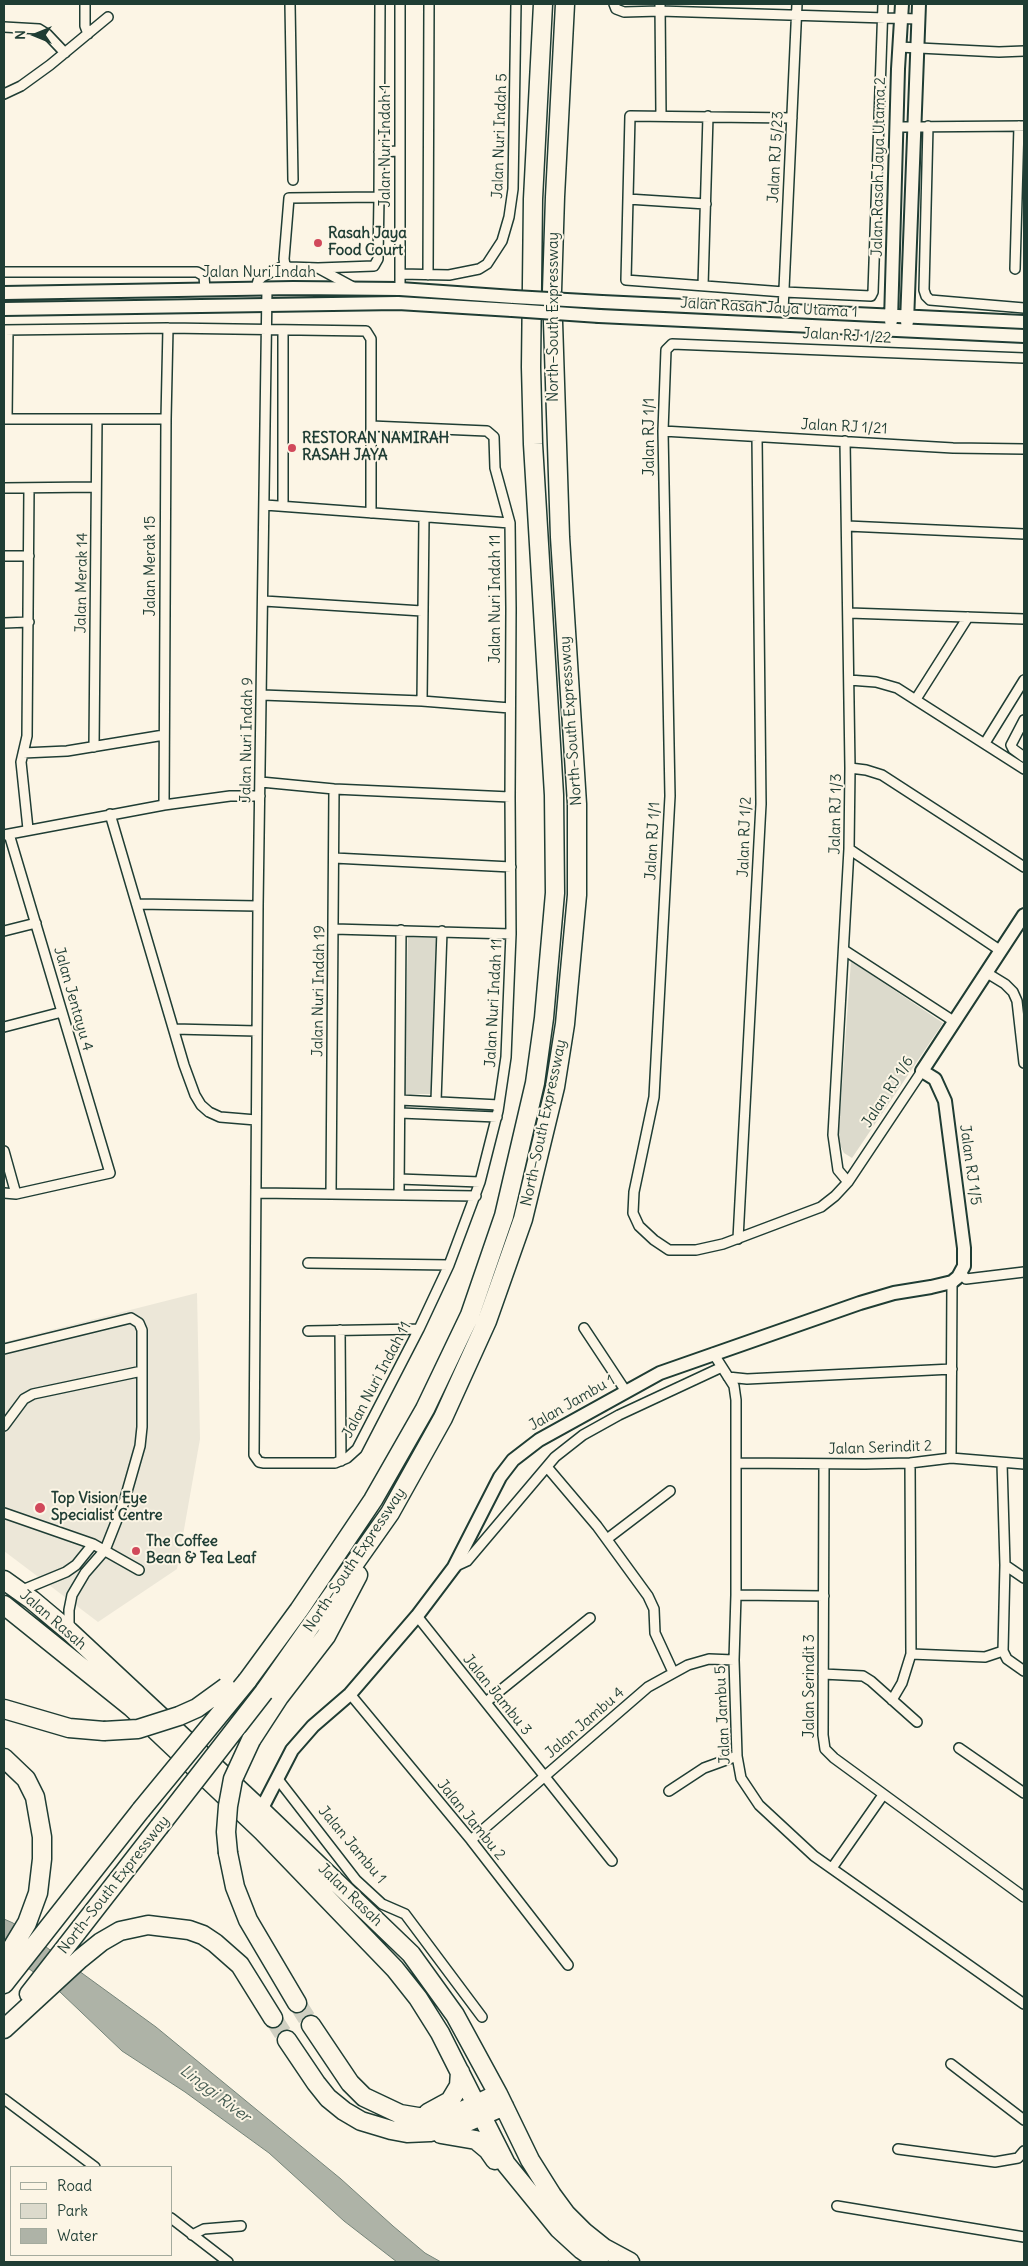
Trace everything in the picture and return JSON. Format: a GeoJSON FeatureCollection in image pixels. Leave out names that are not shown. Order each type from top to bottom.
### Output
{"type":"FeatureCollection","features":[{"type":"Feature","properties":{"kind":"highway","name":"North–South Expressway"},"geometry":{"type":"LineString","coordinates":[[4,1984],[141,1810],[247,1681],[299,1610],[373,1500],[425,1409],[470,1315],[504,1216],[534,1083],[544,1018],[555,893],[554,795],[536,500],[531,367],[530,288],[543,4]]}},
{"type":"Feature","properties":{"kind":"highway","name":"North–South Expressway"},"geometry":{"type":"LineString","coordinates":[[4,2027],[264,1692],[390,1512],[443,1418],[490,1312],[523,1219],[554,1087],[565,1024],[577,895],[577,804],[559,528],[552,291],[554,197],[565,4]]}},
{"type":"Feature","properties":{"kind":"highway"},"geometry":{"type":"LineString","coordinates":[[297,2003],[248,1920],[236,1887],[228,1853],[226,1832],[233,1779],[251,1740],[279,1697],[326,1636],[390,1512]]}},
{"type":"Feature","properties":{"kind":"highway","name":"Jalan Rasah"},"geometry":{"type":"LineString","coordinates":[[4,1580],[69,1631],[261,1810],[411,1954],[455,2015],[501,2100],[530,2160],[566,2214],[604,2248],[630,2262]]}},
{"type":"Feature","properties":{"kind":"highway","name":"Jalan Rasah"},"geometry":{"type":"LineString","coordinates":[[4,1605],[131,1707],[263,1832],[395,1969],[418,1998],[440,2033],[506,2164],[549,2219],[571,2241],[599,2262]]}},
{"type":"Feature","properties":{"kind":"highway"},"geometry":{"type":"LineString","coordinates":[[4,1709],[69,1728],[104,1731],[138,1729],[179,1716],[197,1708],[226,1688],[299,1610]]}},
{"type":"Feature","properties":{"kind":"highway"},"geometry":{"type":"LineString","coordinates":[[4,1758],[26,1779],[35,1797],[42,1837],[41,1877],[27,1923],[4,1961]]}},
{"type":"Feature","properties":{"kind":"highway"},"geometry":{"type":"LineString","coordinates":[[4,2027],[80,1959],[120,1931],[148,1925],[189,1930],[215,1943],[240,1965],[273,2018]]}},
{"type":"Feature","properties":{"kind":"highway"},"geometry":{"type":"LineString","coordinates":[[311,2025],[350,2083],[364,2097],[393,2111],[418,2117],[446,2116],[460,2112],[478,2111]]}},
{"type":"Feature","properties":{"kind":"highway"},"geometry":{"type":"LineString","coordinates":[[288,2040],[316,2083],[328,2098],[344,2111],[362,2121],[391,2130],[406,2133],[430,2132],[470,2137],[481,2143],[520,2192],[549,2219]]}},
{"type":"Feature","properties":{"kind":"highway"},"geometry":{"type":"LineString","coordinates":[[418,2117],[450,2101],[459,2086],[460,2072]]}},
{"type":"Feature","properties":{"kind":"highway"},"geometry":{"type":"LineString","coordinates":[[430,2132],[465,2124],[478,2111],[501,2100]]}},
{"type":"Feature","properties":{"kind":"main road","name":"Jalan Rasah Jaya Utama 2"},"geometry":{"type":"LineString","coordinates":[[891,330],[899,47],[902,4]]}},
{"type":"Feature","properties":{"kind":"main road"},"geometry":{"type":"LineString","coordinates":[[907,330],[919,4]]}},
{"type":"Feature","properties":{"kind":"main road","name":"Jalan Nuri Indah"},"geometry":{"type":"LineString","coordinates":[[4,293],[261,288],[400,289],[514,297]]}},
{"type":"Feature","properties":{"kind":"main road","name":"Jalan Rasah Jaya Utama 1"},"geometry":{"type":"LineString","coordinates":[[514,297],[1024,322]]}},
{"type":"Feature","properties":{"kind":"main road","name":"Jalan Nuri Indah"},"geometry":{"type":"LineString","coordinates":[[4,308],[398,303],[512,310]]}},
{"type":"Feature","properties":{"kind":"main road","name":"Jalan Rasah Jaya Utama 1"},"geometry":{"type":"LineString","coordinates":[[512,310],[599,316],[1024,336]]}},
{"type":"Feature","properties":{"kind":"main road","name":"Jalan RJ 1/6"},"geometry":{"type":"LineString","coordinates":[[922,1071],[1024,915]]}},
{"type":"Feature","properties":{"kind":"main road","name":"Jalan RJ 1/5"},"geometry":{"type":"LineString","coordinates":[[922,1071],[935,1079],[945,1101],[964,1248],[964,1266],[957,1277]]}},
{"type":"Feature","properties":{"kind":"main road","name":"Jalan Jambu 1"},"geometry":{"type":"LineString","coordinates":[[261,1810],[292,1750],[313,1726],[350,1694],[417,1616],[454,1567],[500,1477],[513,1460],[539,1440],[625,1390],[660,1373],[713,1353],[885,1296],[957,1277]]}},
{"type":"Feature","properties":{"kind":"street"},"geometry":{"type":"LineString","coordinates":[[85,4],[85,26],[88,34]]}},
{"type":"Feature","properties":{"kind":"street"},"geometry":{"type":"LineString","coordinates":[[290,4],[293,180]]}},
{"type":"Feature","properties":{"kind":"street"},"geometry":{"type":"LineString","coordinates":[[379,197],[290,198],[284,259],[286,264],[289,267],[372,268],[378,259],[379,197],[380,4]]}},
{"type":"Feature","properties":{"kind":"street","name":"Jalan Nuri Indah 1"},"geometry":{"type":"LineString","coordinates":[[400,4],[400,289]]}},
{"type":"Feature","properties":{"kind":"street"},"geometry":{"type":"LineString","coordinates":[[428,275],[429,4]]}},
{"type":"Feature","properties":{"kind":"street","name":"Jalan Nuri Indah 5"},"geometry":{"type":"LineString","coordinates":[[400,274],[465,274],[487,264],[502,241],[509,217],[513,189],[516,4]]}},
{"type":"Feature","properties":{"kind":"street"},"geometry":{"type":"LineString","coordinates":[[614,4],[616,9],[624,12],[660,7],[796,16],[918,19]]}},
{"type":"Feature","properties":{"kind":"street","name":"Jalan RJ 5/23"},"geometry":{"type":"LineString","coordinates":[[783,311],[797,4]]}},
{"type":"Feature","properties":{"kind":"street"},"geometry":{"type":"LineString","coordinates":[[792,118],[630,116],[626,280],[784,292],[867,296],[873,294],[883,4]]}},
{"type":"Feature","properties":{"kind":"street"},"geometry":{"type":"LineString","coordinates":[[660,7],[661,115]]}},
{"type":"Feature","properties":{"kind":"street"},"geometry":{"type":"LineString","coordinates":[[4,94],[21,86],[108,17]]}},
{"type":"Feature","properties":{"kind":"street"},"geometry":{"type":"LineString","coordinates":[[4,27],[39,29],[47,34],[65,53]]}},
{"type":"Feature","properties":{"kind":"street"},"geometry":{"type":"LineString","coordinates":[[899,47],[999,52],[1024,51]]}},
{"type":"Feature","properties":{"kind":"street"},"geometry":{"type":"LineString","coordinates":[[703,286],[708,116]]}},
{"type":"Feature","properties":{"kind":"street"},"geometry":{"type":"LineString","coordinates":[[928,126],[924,290],[926,296],[930,300],[1024,308]]}},
{"type":"Feature","properties":{"kind":"street"},"geometry":{"type":"LineString","coordinates":[[897,127],[1022,126],[1020,221],[1015,269]]}},
{"type":"Feature","properties":{"kind":"street"},"geometry":{"type":"LineString","coordinates":[[379,152],[399,151]]}},
{"type":"Feature","properties":{"kind":"street"},"geometry":{"type":"LineString","coordinates":[[628,199],[706,204]]}},
{"type":"Feature","properties":{"kind":"street"},"geometry":{"type":"LineString","coordinates":[[261,288],[258,281],[262,277],[286,264]]}},
{"type":"Feature","properties":{"kind":"street"},"geometry":{"type":"LineString","coordinates":[[318,268],[355,289]]}},
{"type":"Feature","properties":{"kind":"street"},"geometry":{"type":"LineString","coordinates":[[4,272],[197,272],[204,276],[205,289]]}},
{"type":"Feature","properties":{"kind":"street","name":"Jalan Nuri Indah 9"},"geometry":{"type":"LineString","coordinates":[[261,288],[268,304],[268,330],[258,906],[256,1120],[258,1193],[254,1455],[259,1462],[308,1464],[341,1461]]}},
{"type":"Feature","properties":{"kind":"street"},"geometry":{"type":"LineString","coordinates":[[166,418],[5,419],[6,330],[168,328],[363,330],[369,333],[371,339],[372,513]]}},
{"type":"Feature","properties":{"kind":"street","name":"Jalan Merak 15"},"geometry":{"type":"LineString","coordinates":[[164,804],[168,328]]}},
{"type":"Feature","properties":{"kind":"street"},"geometry":{"type":"LineString","coordinates":[[283,330],[283,506]]}},
{"type":"Feature","properties":{"kind":"street","name":"Jalan RJ 1/22"},"geometry":{"type":"LineString","coordinates":[[668,346],[672,344],[708,344],[1024,358]]}},
{"type":"Feature","properties":{"kind":"street","name":"Jalan RJ 1/1"},"geometry":{"type":"LineString","coordinates":[[668,346],[665,354],[663,431],[670,796],[654,1097],[634,1192],[633,1213],[639,1226],[654,1240],[669,1250],[696,1250],[738,1239]]}},
{"type":"Feature","properties":{"kind":"street","name":"Jalan Merak 14"},"geometry":{"type":"LineString","coordinates":[[94,747],[98,419]]}},
{"type":"Feature","properties":{"kind":"street","name":"Jalan Nuri Indah 11"},"geometry":{"type":"LineString","coordinates":[[341,1461],[357,1449],[419,1329],[450,1265],[476,1196],[497,1117],[506,1057],[511,934],[510,708],[512,609],[510,523],[495,468],[494,436],[487,431],[371,426]]}},
{"type":"Feature","properties":{"kind":"street","name":"Jalan RJ 1/21"},"geometry":{"type":"LineString","coordinates":[[663,431],[953,448],[1024,449]]}},
{"type":"Feature","properties":{"kind":"street","name":"Jalan RJ 1/2"},"geometry":{"type":"LineString","coordinates":[[738,1239],[761,804],[756,436]]}},
{"type":"Feature","properties":{"kind":"street","name":"Jalan RJ 1/3"},"geometry":{"type":"LineString","coordinates":[[845,441],[849,613],[849,849],[833,1149],[838,1170],[848,1182]]}},
{"type":"Feature","properties":{"kind":"street"},"geometry":{"type":"LineString","coordinates":[[4,488],[96,488]]}},
{"type":"Feature","properties":{"kind":"street"},"geometry":{"type":"LineString","coordinates":[[28,829],[22,775],[23,752],[27,736],[29,488]]}},
{"type":"Feature","properties":{"kind":"street"},"geometry":{"type":"LineString","coordinates":[[265,505],[510,523]]}},
{"type":"Feature","properties":{"kind":"street"},"geometry":{"type":"LineString","coordinates":[[422,701],[424,518]]}},
{"type":"Feature","properties":{"kind":"street"},"geometry":{"type":"LineString","coordinates":[[847,526],[1024,534]]}},
{"type":"Feature","properties":{"kind":"street"},"geometry":{"type":"LineString","coordinates":[[4,556],[29,556]]}},
{"type":"Feature","properties":{"kind":"street"},"geometry":{"type":"LineString","coordinates":[[264,601],[422,610]]}},
{"type":"Feature","properties":{"kind":"street"},"geometry":{"type":"LineString","coordinates":[[849,613],[1024,619]]}},
{"type":"Feature","properties":{"kind":"street"},"geometry":{"type":"LineString","coordinates":[[916,699],[968,617]]}},
{"type":"Feature","properties":{"kind":"street"},"geometry":{"type":"LineString","coordinates":[[4,623],[29,622]]}},
{"type":"Feature","properties":{"kind":"street"},"geometry":{"type":"LineString","coordinates":[[849,680],[876,682],[897,688],[1024,768]]}},
{"type":"Feature","properties":{"kind":"street"},"geometry":{"type":"LineString","coordinates":[[985,743],[1024,680]]}},
{"type":"Feature","properties":{"kind":"street"},"geometry":{"type":"LineString","coordinates":[[262,695],[422,701],[510,708]]}},
{"type":"Feature","properties":{"kind":"street"},"geometry":{"type":"LineString","coordinates":[[1024,720],[1011,745],[1013,750],[1024,757]]}},
{"type":"Feature","properties":{"kind":"street"},"geometry":{"type":"LineString","coordinates":[[23,752],[50,752],[94,747],[164,735]]}},
{"type":"Feature","properties":{"kind":"street"},"geometry":{"type":"LineString","coordinates":[[850,768],[882,775],[1024,867]]}},
{"type":"Feature","properties":{"kind":"street"},"geometry":{"type":"LineString","coordinates":[[261,782],[334,788],[510,797]]}},
{"type":"Feature","properties":{"kind":"street","name":"Jalan Nuri Indah 19"},"geometry":{"type":"LineString","coordinates":[[331,1194],[334,788]]}},
{"type":"Feature","properties":{"kind":"street"},"geometry":{"type":"LineString","coordinates":[[6,834],[164,804],[230,796],[260,796]]}},
{"type":"Feature","properties":{"kind":"street"},"geometry":{"type":"LineString","coordinates":[[110,814],[195,1095],[201,1105],[209,1112],[220,1117],[233,1120],[256,1120]]}},
{"type":"Feature","properties":{"kind":"street","name":"Jalan Jentayu 4"},"geometry":{"type":"LineString","coordinates":[[6,834],[36,923],[110,1173],[16,1194]]}},
{"type":"Feature","properties":{"kind":"street"},"geometry":{"type":"LineString","coordinates":[[849,849],[1001,951]]}},
{"type":"Feature","properties":{"kind":"street"},"geometry":{"type":"LineString","coordinates":[[334,858],[511,867]]}},
{"type":"Feature","properties":{"kind":"street"},"geometry":{"type":"LineString","coordinates":[[138,904],[258,906]]}},
{"type":"Feature","properties":{"kind":"street"},"geometry":{"type":"LineString","coordinates":[[4,931],[36,923]]}},
{"type":"Feature","properties":{"kind":"street"},"geometry":{"type":"LineString","coordinates":[[334,928],[511,934]]}},
{"type":"Feature","properties":{"kind":"street"},"geometry":{"type":"LineString","coordinates":[[399,1194],[401,930]]}},
{"type":"Feature","properties":{"kind":"street"},"geometry":{"type":"LineString","coordinates":[[436,1102],[442,931]]}},
{"type":"Feature","properties":{"kind":"street"},"geometry":{"type":"LineString","coordinates":[[844,950],[955,1022]]}},
{"type":"Feature","properties":{"kind":"street"},"geometry":{"type":"LineString","coordinates":[[987,973],[1005,984],[1013,992],[1016,1001],[1024,1064]]}},
{"type":"Feature","properties":{"kind":"street"},"geometry":{"type":"LineString","coordinates":[[4,1027],[62,1012]]}},
{"type":"Feature","properties":{"kind":"street"},"geometry":{"type":"LineString","coordinates":[[174,1029],[257,1031]]}},
{"type":"Feature","properties":{"kind":"street","name":"Jalan RJ 1/6"},"geometry":{"type":"LineString","coordinates":[[738,1239],[821,1208],[848,1182],[922,1071]]}},
{"type":"Feature","properties":{"kind":"street"},"geometry":{"type":"LineString","coordinates":[[400,1100],[499,1105]]}},
{"type":"Feature","properties":{"kind":"street"},"geometry":{"type":"LineString","coordinates":[[400,1113],[497,1117]]}},
{"type":"Feature","properties":{"kind":"street"},"geometry":{"type":"LineString","coordinates":[[4,1151],[16,1194],[4,1193]]}},
{"type":"Feature","properties":{"kind":"street"},"geometry":{"type":"LineString","coordinates":[[399,1179],[480,1182]]}},
{"type":"Feature","properties":{"kind":"street"},"geometry":{"type":"LineString","coordinates":[[258,1193],[476,1196]]}},
{"type":"Feature","properties":{"kind":"street"},"geometry":{"type":"LineString","coordinates":[[308,1262],[450,1265]]}},
{"type":"Feature","properties":{"kind":"street","name":"Jalan Jambu 1"},"geometry":{"type":"LineString","coordinates":[[957,1277],[966,1280],[1024,1272]]}},
{"type":"Feature","properties":{"kind":"street"},"geometry":{"type":"LineString","coordinates":[[951,1458],[952,1368],[957,1277]]}},
{"type":"Feature","properties":{"kind":"street"},"geometry":{"type":"LineString","coordinates":[[4,1349],[131,1318],[139,1323],[142,1330],[142,1426],[140,1446],[124,1502],[105,1550],[86,1573],[72,1595],[69,1610],[69,1631]]}},
{"type":"Feature","properties":{"kind":"street"},"geometry":{"type":"LineString","coordinates":[[584,1328],[625,1390]]}},
{"type":"Feature","properties":{"kind":"street"},"geometry":{"type":"LineString","coordinates":[[308,1331],[419,1329]]}},
{"type":"Feature","properties":{"kind":"street"},"geometry":{"type":"LineString","coordinates":[[340,1330],[341,1461]]}},
{"type":"Feature","properties":{"kind":"street","name":"Jalan Jambu 5"},"geometry":{"type":"LineString","coordinates":[[713,1353],[734,1386],[736,1400],[734,1660],[738,1756],[741,1778],[760,1806],[814,1856],[1024,2004]]}},
{"type":"Feature","properties":{"kind":"street"},"geometry":{"type":"LineString","coordinates":[[454,1567],[467,1561],[555,1458],[583,1435],[619,1415],[722,1367]]}},
{"type":"Feature","properties":{"kind":"street"},"geometry":{"type":"LineString","coordinates":[[728,1377],[747,1379],[952,1368]]}},
{"type":"Feature","properties":{"kind":"street"},"geometry":{"type":"LineString","coordinates":[[4,1426],[24,1399],[33,1394],[142,1370]]}},
{"type":"Feature","properties":{"kind":"street","name":"Jalan Serindit 2"},"geometry":{"type":"LineString","coordinates":[[736,1463],[910,1463],[951,1458],[1024,1464]]}},
{"type":"Feature","properties":{"kind":"street"},"geometry":{"type":"LineString","coordinates":[[892,1700],[902,1684],[911,1654],[910,1463]]}},
{"type":"Feature","properties":{"kind":"street"},"geometry":{"type":"LineString","coordinates":[[1002,1463],[1005,1655]]}},
{"type":"Feature","properties":{"kind":"street","name":"Jalan Serindit 3"},"geometry":{"type":"LineString","coordinates":[[824,1464],[822,1735],[825,1749],[834,1758],[1024,1897]]}},
{"type":"Feature","properties":{"kind":"street"},"geometry":{"type":"LineString","coordinates":[[547,1467],[607,1539],[648,1596],[654,1609],[655,1634],[673,1672]]}},
{"type":"Feature","properties":{"kind":"street"},"geometry":{"type":"LineString","coordinates":[[607,1539],[670,1492]]}},
{"type":"Feature","properties":{"kind":"street"},"geometry":{"type":"LineString","coordinates":[[4,1514],[93,1544],[138,1570]]}},
{"type":"Feature","properties":{"kind":"street"},"geometry":{"type":"LineString","coordinates":[[20,1591],[76,1566],[93,1544]]}},
{"type":"Feature","properties":{"kind":"street"},"geometry":{"type":"LineString","coordinates":[[1005,1566],[1024,1578]]}},
{"type":"Feature","properties":{"kind":"street"},"geometry":{"type":"LineString","coordinates":[[736,1595],[824,1596]]}},
{"type":"Feature","properties":{"kind":"street","name":"Jalan Jambu 3"},"geometry":{"type":"LineString","coordinates":[[417,1616],[612,1861]]}},
{"type":"Feature","properties":{"kind":"street"},"geometry":{"type":"LineString","coordinates":[[486,1702],[590,1618]]}},
{"type":"Feature","properties":{"kind":"street"},"geometry":{"type":"LineString","coordinates":[[911,1654],[985,1657],[1005,1655],[1024,1670]]}},
{"type":"Feature","properties":{"kind":"street","name":"Jalan Jambu 4"},"geometry":{"type":"LineString","coordinates":[[471,1840],[648,1686],[673,1672],[709,1659],[734,1660]]}},
{"type":"Feature","properties":{"kind":"street"},"geometry":{"type":"LineString","coordinates":[[823,1674],[863,1676],[917,1722]]}},
{"type":"Feature","properties":{"kind":"street","name":"Jalan Jambu 2"},"geometry":{"type":"LineString","coordinates":[[350,1694],[471,1840],[568,1965]]}},
{"type":"Feature","properties":{"kind":"street"},"geometry":{"type":"LineString","coordinates":[[960,1748],[1024,1793]]}},
{"type":"Feature","properties":{"kind":"street"},"geometry":{"type":"LineString","coordinates":[[669,1790],[704,1768],[738,1756]]}},
{"type":"Feature","properties":{"kind":"street","name":"Jalan Jambu 1"},"geometry":{"type":"LineString","coordinates":[[277,1778],[356,1880],[382,1904],[405,1914],[482,2017]]}},
{"type":"Feature","properties":{"kind":"street"},"geometry":{"type":"LineString","coordinates":[[832,1868],[884,1795]]}},
{"type":"Feature","properties":{"kind":"street"},"geometry":{"type":"LineString","coordinates":[[951,2064],[1024,2120]]}},
{"type":"Feature","properties":{"kind":"street"},"geometry":{"type":"LineString","coordinates":[[4,2099],[94,2166]]}},
{"type":"Feature","properties":{"kind":"street"},"geometry":{"type":"LineString","coordinates":[[898,2149],[994,2162],[1018,2158],[1024,2151]]}},
{"type":"Feature","properties":{"kind":"street"},"geometry":{"type":"LineString","coordinates":[[837,2206],[1024,2237]]}},
{"type":"Feature","properties":{"kind":"street"},"geometry":{"type":"LineString","coordinates":[[172,2219],[228,2262]]}},
{"type":"Feature","properties":{"kind":"street"},"geometry":{"type":"LineString","coordinates":[[192,2234],[204,2229],[241,2226]]}},
{"type":"Feature","properties":{"kind":"shaded area"},"geometry":{"type":"Polygon","coordinates":[[[197,1293],[200,1439],[177,1569],[98,1622],[4,1551],[4,1342],[197,1293]]]}},
{"type":"Feature","properties":{"kind":"green space"},"geometry":{"type":"Polygon","coordinates":[[[408,937],[437,938],[433,1094],[404,1094],[408,937]]]}},
{"type":"Feature","properties":{"kind":"green space"},"geometry":{"type":"Polygon","coordinates":[[[851,961],[943,1023],[852,1158],[844,1153],[838,1141],[851,961]]]}},
{"type":"Feature","properties":{"kind":"water","name":"Linggi River"},"geometry":{"type":"Polygon","coordinates":[[[4,1919],[13,1923],[156,2027],[341,2179],[425,2253],[441,2262],[397,2262],[344,2221],[269,2153],[185,2092],[122,2051],[60,1992],[4,1950],[4,1919]]]}},
{"type":"Feature","properties":{"kind":"tunnel"},"geometry":{"type":"LineString","coordinates":[[297,2003],[311,2025]]}},
{"type":"Feature","properties":{"kind":"tunnel"},"geometry":{"type":"LineString","coordinates":[[273,2018],[287,2040]]}},
{"type":"Feature","properties":{"kind":"place","name":"Rasah Jaya Food Court"},"geometry":{"type":"Point","coordinates":[318,243]}},
{"type":"Feature","properties":{"kind":"place","name":"RESTORAN NAMIRAH RASAH JAYA"},"geometry":{"type":"Point","coordinates":[292,448]}},
{"type":"Feature","properties":{"kind":"place","name":"Top Vision Eye Specialist Centre"},"geometry":{"type":"Point","coordinates":[40,1508]}},
{"type":"Feature","properties":{"kind":"place","name":"The Coffee Bean & Tea Leaf"},"geometry":{"type":"Point","coordinates":[136,1551]}}]}
